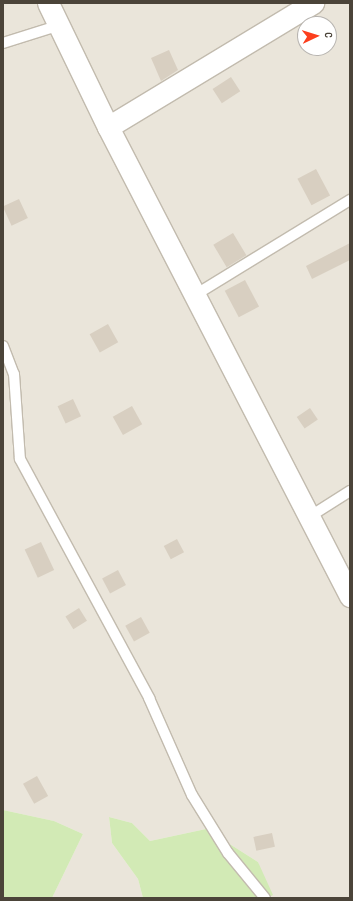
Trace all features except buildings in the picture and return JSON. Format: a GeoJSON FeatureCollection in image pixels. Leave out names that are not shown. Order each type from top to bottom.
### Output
{"type":"FeatureCollection","features":[{"type":"Feature","properties":{"kind":"street"},"geometry":{"type":"LineString","coordinates":[[48,3],[60,25],[108,127],[350,596]]}},
{"type":"Feature","properties":{"kind":"street"},"geometry":{"type":"LineString","coordinates":[[108,127],[313,3]]}},
{"type":"Feature","properties":{"kind":"lane"},"geometry":{"type":"LineString","coordinates":[[3,43],[60,25]]}},
{"type":"Feature","properties":{"kind":"lane"},"geometry":{"type":"LineString","coordinates":[[195,295],[350,200]]}},
{"type":"Feature","properties":{"kind":"lane"},"geometry":{"type":"LineString","coordinates":[[3,346],[14,374],[20,459],[117,644],[136,673],[192,795],[228,853],[265,898]]}},
{"type":"Feature","properties":{"kind":"lane"},"geometry":{"type":"LineString","coordinates":[[309,517],[350,491]]}},
{"type":"Feature","properties":{"kind":"shaded area"},"geometry":{"type":"Polygon","coordinates":[[[3,3],[350,3],[350,898],[268,898],[258,862],[206,829],[150,841],[132,823],[109,817],[112,843],[138,879],[143,898],[52,898],[83,834],[54,821],[3,810],[3,3]]]}},
{"type":"Feature","properties":{"kind":"green space"},"geometry":{"type":"Polygon","coordinates":[[[3,810],[54,821],[83,834],[52,898],[3,898],[3,810]]]}},
{"type":"Feature","properties":{"kind":"green space"},"geometry":{"type":"Polygon","coordinates":[[[109,817],[132,823],[150,841],[206,829],[258,862],[273,895],[268,898],[143,898],[138,879],[112,843],[109,817]]]}}]}
